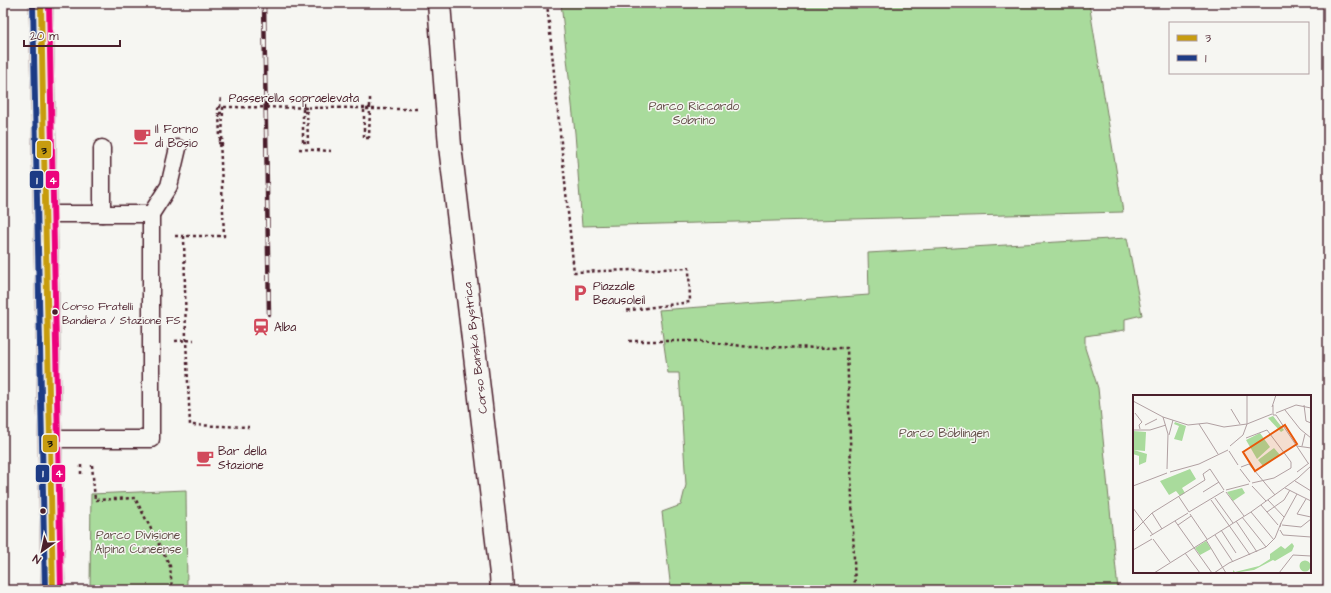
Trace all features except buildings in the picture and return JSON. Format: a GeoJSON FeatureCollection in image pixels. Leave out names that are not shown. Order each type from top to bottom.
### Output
{"type":"FeatureCollection","features":[{"type":"Feature","properties":{"kind":"street"},"geometry":{"type":"LineString","coordinates":[[41,3],[53,590]]}},
{"type":"Feature","properties":{"kind":"street","name":"Corso Banská Bystrica"},"geometry":{"type":"LineString","coordinates":[[424,3],[447,106]]}},
{"type":"Feature","properties":{"kind":"street","name":"Corso Banská Bystrica"},"geometry":{"type":"LineString","coordinates":[[439,3],[450,146],[502,574],[502,590]]}},
{"type":"Feature","properties":{"kind":"lane"},"geometry":{"type":"LineString","coordinates":[[102,148],[102,214]]}},
{"type":"Feature","properties":{"kind":"lane"},"geometry":{"type":"LineString","coordinates":[[50,439],[151,439],[151,214],[169,186],[178,148]]}},
{"type":"Feature","properties":{"kind":"lane"},"geometry":{"type":"LineString","coordinates":[[46,214],[151,214]]}},
{"type":"Feature","properties":{"kind":"path"},"geometry":{"type":"LineString","coordinates":[[547,3],[574,272],[689,268],[690,302],[624,311]]}},
{"type":"Feature","properties":{"kind":"path"},"geometry":{"type":"LineString","coordinates":[[197,236],[224,236],[221,145],[222,145],[223,116],[223,108],[220,108],[221,96],[219,107],[218,142],[223,143],[223,113],[219,113],[219,145],[221,145]]}},
{"type":"Feature","properties":{"kind":"path"},"geometry":{"type":"LineString","coordinates":[[306,144],[304,144],[304,112],[308,112],[308,142],[303,142],[303,107],[303,98],[303,108],[307,108],[308,144],[306,144],[306,149]]}},
{"type":"Feature","properties":{"kind":"path"},"geometry":{"type":"LineString","coordinates":[[370,98],[370,108],[369,138],[364,138],[364,109],[370,108]]}},
{"type":"Feature","properties":{"kind":"path","name":"Passerella sopraelevata"},"geometry":{"type":"LineString","coordinates":[[219,107],[421,109]]}},
{"type":"Feature","properties":{"kind":"path"},"geometry":{"type":"LineString","coordinates":[[299,149],[331,151]]}},
{"type":"Feature","properties":{"kind":"path"},"geometry":{"type":"LineString","coordinates":[[184,236],[186,340],[190,425],[249,427]]}},
{"type":"Feature","properties":{"kind":"path"},"geometry":{"type":"LineString","coordinates":[[629,341],[704,342],[749,348],[847,348],[855,590]]}},
{"type":"Feature","properties":{"kind":"path"},"geometry":{"type":"LineString","coordinates":[[89,440],[95,500],[135,498],[170,566],[172,590]]}},
{"type":"Feature","properties":{"kind":"green space","name":"Parco Riccardo Sobrino"},"geometry":{"type":"Polygon","coordinates":[[[561,3],[1089,3],[1123,212],[582,226],[575,133],[561,3]]]}},
{"type":"Feature","properties":{"kind":"green space","name":"Parco Böblingen"},"geometry":{"type":"Polygon","coordinates":[[[1127,238],[1142,315],[1125,319],[1125,330],[1085,336],[1085,348],[1098,388],[1118,590],[671,590],[662,512],[681,505],[686,485],[679,373],[668,373],[659,310],[869,295],[868,253],[1127,238]]]}},
{"type":"Feature","properties":{"kind":"green space","name":"Parco Divisione Alpina Cuneense"},"geometry":{"type":"Polygon","coordinates":[[[186,490],[187,590],[90,590],[91,494],[186,490]]]}},
{"type":"Feature","properties":{"kind":"railway"},"geometry":{"type":"LineString","coordinates":[[264,3],[269,314]]}},
{"type":"Feature","properties":{"kind":"transit line","name":"1"},"geometry":{"type":"LineString","coordinates":[[33,3],[45,590]]}},
{"type":"Feature","properties":{"kind":"transit line","name":"3"},"geometry":{"type":"LineString","coordinates":[[41,3],[53,590]]}},
{"type":"Feature","properties":{"kind":"transit line","name":"4"},"geometry":{"type":"LineString","coordinates":[[49,3],[61,590]]}},
{"type":"Feature","properties":{"kind":"place","name":"Il Forno di Bosio"},"geometry":{"type":"Point","coordinates":[142,136]}},
{"type":"Feature","properties":{"kind":"place","name":"Piazzale Beausoleil"},"geometry":{"type":"Point","coordinates":[580,293]}},
{"type":"Feature","properties":{"kind":"place","name":"Corso Fratelli Bandiera / Stazione FS"},"geometry":{"type":"Point","coordinates":[55,312]}},
{"type":"Feature","properties":{"kind":"place","name":"Alba"},"geometry":{"type":"Point","coordinates":[261,327]}},
{"type":"Feature","properties":{"kind":"place","name":"Bar della Stazione"},"geometry":{"type":"Point","coordinates":[205,458]}}]}
